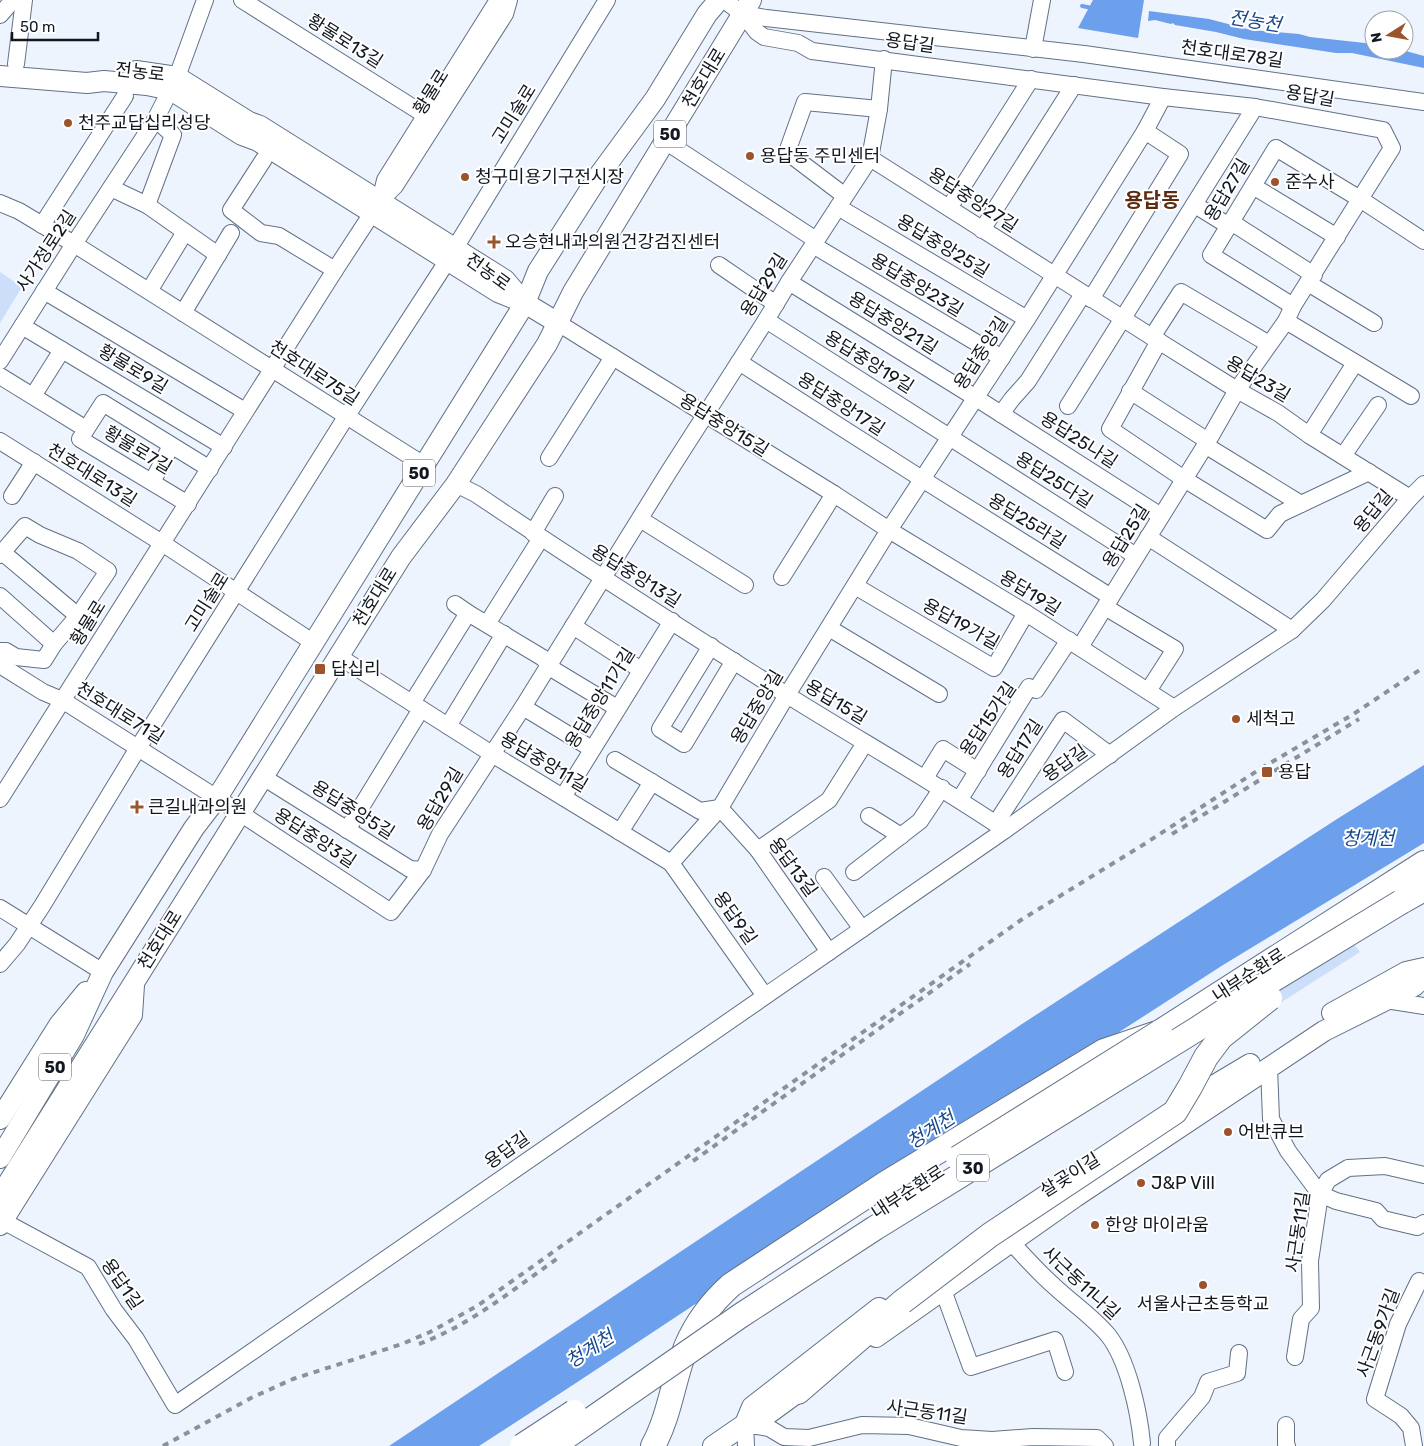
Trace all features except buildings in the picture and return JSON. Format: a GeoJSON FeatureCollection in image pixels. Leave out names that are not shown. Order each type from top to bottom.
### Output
{"type":"FeatureCollection","features":[{"type":"Feature","properties":{"kind":"highway","name":"내부순환로"},"geometry":{"type":"LineString","coordinates":[[522,1446],[961,1156],[1160,1032],[1424,863]]}},
{"type":"Feature","properties":{"kind":"highway","name":"내부순환로"},"geometry":{"type":"LineString","coordinates":[[552,1446],[740,1316],[875,1228],[1197,1029],[1256,990],[1424,889]]}},
{"type":"Feature","properties":{"kind":"highway"},"geometry":{"type":"LineString","coordinates":[[798,1392],[902,1302],[990,1235],[1174,1112],[1206,1057],[1221,1037],[1256,1008],[1401,902]]}},
{"type":"Feature","properties":{"kind":"highway"},"geometry":{"type":"LineString","coordinates":[[653,1446],[667,1414],[680,1364],[694,1330],[713,1302],[731,1285],[886,1183],[1104,1051],[1160,1032]]}},
{"type":"Feature","properties":{"kind":"main road","name":"천호대로"},"geometry":{"type":"LineString","coordinates":[[0,1158],[74,1035],[103,972],[194,828],[217,798],[525,303],[538,270],[600,174],[655,99],[711,5]]}},
{"type":"Feature","properties":{"kind":"main road","name":"천호대로"},"geometry":{"type":"LineString","coordinates":[[0,1196],[401,557],[456,484],[547,344],[573,292],[747,7]]}},
{"type":"Feature","properties":{"kind":"main road","name":"전농로"},"geometry":{"type":"LineString","coordinates":[[8,63],[148,72],[174,83],[242,135],[258,141],[376,207],[451,254],[498,292],[525,303]]}},
{"type":"Feature","properties":{"kind":"main road","name":"전농로"},"geometry":{"type":"LineString","coordinates":[[0,76],[87,83],[104,81],[147,85],[174,83]]}},
{"type":"Feature","properties":{"kind":"main road","name":"용답중앙15길"},"geometry":{"type":"LineString","coordinates":[[525,303],[558,323]]}},
{"type":"Feature","properties":{"kind":"main road","name":"살곶이길"},"geometry":{"type":"LineString","coordinates":[[713,1446],[745,1424],[761,1419],[1011,1242],[1196,1096],[1260,1059],[1317,1020],[1406,972],[1424,968]]}},
{"type":"Feature","properties":{"kind":"main road"},"geometry":{"type":"LineString","coordinates":[[0,1119],[59,1025],[103,972]]}},
{"type":"Feature","properties":{"kind":"main road","name":"살곶이길"},"geometry":{"type":"LineString","coordinates":[[745,1424],[752,1406],[980,1232],[1025,1204],[1110,1162],[1269,1067],[1324,1031],[1414,986],[1424,977]]}},
{"type":"Feature","properties":{"kind":"main road"},"geometry":{"type":"LineString","coordinates":[[1,1223],[132,1015],[134,982]]}},
{"type":"Feature","properties":{"kind":"main road"},"geometry":{"type":"LineString","coordinates":[[1011,1242],[1008,1234],[1009,1226],[1025,1204]]}},
{"type":"Feature","properties":{"kind":"street"},"geometry":{"type":"LineString","coordinates":[[0,14],[13,0]]}},
{"type":"Feature","properties":{"kind":"street"},"geometry":{"type":"LineString","coordinates":[[8,63],[24,0]]}},
{"type":"Feature","properties":{"kind":"street","name":"사가정로2길"},"geometry":{"type":"LineString","coordinates":[[0,361],[154,122],[174,83],[205,0]]}},
{"type":"Feature","properties":{"kind":"street","name":"황물로13길"},"geometry":{"type":"LineString","coordinates":[[242,0],[425,115]]}},
{"type":"Feature","properties":{"kind":"street","name":"황물로"},"geometry":{"type":"LineString","coordinates":[[376,207],[384,180],[498,0]]}},
{"type":"Feature","properties":{"kind":"street","name":"황물로"},"geometry":{"type":"LineString","coordinates":[[0,800],[335,270],[376,207],[395,186],[505,14],[509,0]]}},
{"type":"Feature","properties":{"kind":"street","name":"고미술로"},"geometry":{"type":"LineString","coordinates":[[0,964],[17,944],[346,417],[451,254],[607,0]]}},
{"type":"Feature","properties":{"kind":"street","name":"천호대로78길"},"geometry":{"type":"LineString","coordinates":[[724,0],[786,20],[1102,56],[1424,102]]}},
{"type":"Feature","properties":{"kind":"street"},"geometry":{"type":"LineString","coordinates":[[1033,49],[1042,0]]}},
{"type":"Feature","properties":{"kind":"street","name":"용답길"},"geometry":{"type":"LineString","coordinates":[[747,7],[757,32],[764,37],[798,43],[812,51],[1163,97],[1255,107],[1383,130],[1392,148],[1360,199]]}},
{"type":"Feature","properties":{"kind":"street","name":"용답29길"},"geometry":{"type":"LineString","coordinates":[[391,912],[424,870],[440,834],[523,707],[705,414],[870,158],[879,109],[884,59]]}},
{"type":"Feature","properties":{"kind":"street"},"geometry":{"type":"LineString","coordinates":[[949,208],[1031,79]]}},
{"type":"Feature","properties":{"kind":"street"},"geometry":{"type":"LineString","coordinates":[[982,230],[1074,85]]}},
{"type":"Feature","properties":{"kind":"street"},"geometry":{"type":"LineString","coordinates":[[42,225],[125,96]]}},
{"type":"Feature","properties":{"kind":"street","name":"용답중앙길"},"geometry":{"type":"LineString","coordinates":[[671,863],[720,808],[889,530],[1027,319],[1145,131],[1163,97]]}},
{"type":"Feature","properties":{"kind":"street","name":"용답중앙25길"},"geometry":{"type":"LineString","coordinates":[[879,109],[805,102],[787,152],[842,201],[1027,319]]}},
{"type":"Feature","properties":{"kind":"street"},"geometry":{"type":"LineString","coordinates":[[1068,406],[1255,107]]}},
{"type":"Feature","properties":{"kind":"street"},"geometry":{"type":"LineString","coordinates":[[147,205],[172,135],[162,125],[154,122]]}},
{"type":"Feature","properties":{"kind":"street"},"geometry":{"type":"LineString","coordinates":[[1001,414],[1028,381],[1087,296],[1180,154],[1145,131]]}},
{"type":"Feature","properties":{"kind":"street","name":"용답중앙23길"},"geometry":{"type":"LineString","coordinates":[[665,141],[814,243],[1002,358]]}},
{"type":"Feature","properties":{"kind":"street","name":"용답27길"},"geometry":{"type":"LineString","coordinates":[[1293,306],[1211,255],[1276,148],[1360,199]]}},
{"type":"Feature","properties":{"kind":"street","name":"용답중앙27길"},"geometry":{"type":"LineString","coordinates":[[870,158],[1054,276]]}},
{"type":"Feature","properties":{"kind":"street"},"geometry":{"type":"LineString","coordinates":[[264,159],[231,210],[261,234],[280,236],[335,270]]}},
{"type":"Feature","properties":{"kind":"street"},"geometry":{"type":"LineString","coordinates":[[1253,186],[1337,237]]}},
{"type":"Feature","properties":{"kind":"street"},"geometry":{"type":"LineString","coordinates":[[111,188],[147,205],[218,255]]}},
{"type":"Feature","properties":{"kind":"street"},"geometry":{"type":"LineString","coordinates":[[1360,199],[1424,241]]}},
{"type":"Feature","properties":{"kind":"street","name":"용답25길"},"geometry":{"type":"LineString","coordinates":[[1074,644],[1108,602],[1207,443],[1237,390],[1286,320],[1360,199]]}},
{"type":"Feature","properties":{"kind":"street","name":"천호대로75길"},"geometry":{"type":"LineString","coordinates":[[0,203],[19,211],[74,244],[424,465]]}},
{"type":"Feature","properties":{"kind":"street"},"geometry":{"type":"LineString","coordinates":[[1195,205],[1230,224],[1374,323]]}},
{"type":"Feature","properties":{"kind":"street"},"geometry":{"type":"LineString","coordinates":[[149,291],[185,232]]}},
{"type":"Feature","properties":{"kind":"street"},"geometry":{"type":"LineString","coordinates":[[183,312],[231,233]]}},
{"type":"Feature","properties":{"kind":"street"},"geometry":{"type":"LineString","coordinates":[[719,265],[776,304]]}},
{"type":"Feature","properties":{"kind":"street","name":"용답23길"},"geometry":{"type":"LineString","coordinates":[[1054,276],[1237,390],[1278,413],[1309,435],[1410,498]]}},
{"type":"Feature","properties":{"kind":"street","name":"용답중앙21길"},"geometry":{"type":"LineString","coordinates":[[789,282],[976,398]]}},
{"type":"Feature","properties":{"kind":"street"},"geometry":{"type":"LineString","coordinates":[[44,291],[245,411]]}},
{"type":"Feature","properties":{"kind":"street","name":"용답23길"},"geometry":{"type":"LineString","coordinates":[[1155,339],[1181,292],[1269,344]]}},
{"type":"Feature","properties":{"kind":"street","name":"용답중앙19길"},"geometry":{"type":"LineString","coordinates":[[766,320],[950,437]]}},
{"type":"Feature","properties":{"kind":"street"},"geometry":{"type":"LineString","coordinates":[[1286,320],[1411,396]]}},
{"type":"Feature","properties":{"kind":"street","name":"용답중앙15길"},"geometry":{"type":"LineString","coordinates":[[558,323],[889,530]]}},
{"type":"Feature","properties":{"kind":"street","name":"황물로9길"},"geometry":{"type":"LineString","coordinates":[[22,326],[224,447]]}},
{"type":"Feature","properties":{"kind":"street"},"geometry":{"type":"LineString","coordinates":[[1155,339],[1110,429],[1184,479],[1268,530],[1280,514],[1369,472]]}},
{"type":"Feature","properties":{"kind":"street"},"geometry":{"type":"LineString","coordinates":[[33,396],[62,350]]}},
{"type":"Feature","properties":{"kind":"street"},"geometry":{"type":"LineString","coordinates":[[550,458],[613,357]]}},
{"type":"Feature","properties":{"kind":"street","name":"용답중앙17길"},"geometry":{"type":"LineString","coordinates":[[739,362],[922,479]]}},
{"type":"Feature","properties":{"kind":"street"},"geometry":{"type":"LineString","coordinates":[[1309,435],[1355,362]]}},
{"type":"Feature","properties":{"kind":"street","name":"황물로7길"},"geometry":{"type":"LineString","coordinates":[[0,376],[86,429],[80,439],[188,504]]}},
{"type":"Feature","properties":{"kind":"street"},"geometry":{"type":"LineString","coordinates":[[1130,390],[1301,504]]}},
{"type":"Feature","properties":{"kind":"street","name":"용답25나길"},"geometry":{"type":"LineString","coordinates":[[976,398],[1161,516]]}},
{"type":"Feature","properties":{"kind":"street"},"geometry":{"type":"LineString","coordinates":[[86,429],[103,403],[210,469]]}},
{"type":"Feature","properties":{"kind":"street"},"geometry":{"type":"LineString","coordinates":[[1343,456],[1378,405]]}},
{"type":"Feature","properties":{"kind":"street","name":"용답25다길"},"geometry":{"type":"LineString","coordinates":[[950,437],[1136,556]]}},
{"type":"Feature","properties":{"kind":"street","name":"천호대로13길"},"geometry":{"type":"LineString","coordinates":[[0,442],[162,543],[314,643]]}},
{"type":"Feature","properties":{"kind":"street"},"geometry":{"type":"LineString","coordinates":[[152,482],[171,446]]}},
{"type":"Feature","properties":{"kind":"street"},"geometry":{"type":"LineString","coordinates":[[12,496],[34,462]]}},
{"type":"Feature","properties":{"kind":"street","name":"용답25라길"},"geometry":{"type":"LineString","coordinates":[[922,479],[1108,602]]}},
{"type":"Feature","properties":{"kind":"street","name":"용답중앙13길"},"geometry":{"type":"LineString","coordinates":[[456,484],[603,580],[787,695]]}},
{"type":"Feature","properties":{"kind":"street","name":"용답길"},"geometry":{"type":"LineString","coordinates":[[175,1405],[862,929],[1000,827],[1110,755],[1174,708],[1292,630],[1323,600],[1424,484]]}},
{"type":"Feature","properties":{"kind":"street"},"geometry":{"type":"LineString","coordinates":[[782,577],[834,494]]}},
{"type":"Feature","properties":{"kind":"street"},"geometry":{"type":"LineString","coordinates":[[487,624],[537,536],[555,496]]}},
{"type":"Feature","properties":{"kind":"street"},"geometry":{"type":"LineString","coordinates":[[640,519],[745,585]]}},
{"type":"Feature","properties":{"kind":"street"},"geometry":{"type":"LineString","coordinates":[[0,651],[6,651],[16,657],[44,660],[54,644],[78,616],[108,571],[78,551],[40,535],[25,526],[1,554],[78,616]]}},
{"type":"Feature","properties":{"kind":"street","name":"용답19길"},"geometry":{"type":"LineString","coordinates":[[889,530],[1026,613],[1174,708]]}},
{"type":"Feature","properties":{"kind":"street"},"geometry":{"type":"LineString","coordinates":[[1148,537],[1292,630]]}},
{"type":"Feature","properties":{"kind":"street","name":"용답19가길"},"geometry":{"type":"LineString","coordinates":[[855,586],[994,668],[1026,613]]}},
{"type":"Feature","properties":{"kind":"street"},"geometry":{"type":"LineString","coordinates":[[0,596],[54,644]]}},
{"type":"Feature","properties":{"kind":"street"},"geometry":{"type":"LineString","coordinates":[[1108,602],[1174,649],[1148,691]]}},
{"type":"Feature","properties":{"kind":"street"},"geometry":{"type":"LineString","coordinates":[[347,830],[416,706],[462,608],[550,663],[554,670],[617,708]]}},
{"type":"Feature","properties":{"kind":"street","name":"용답중앙11가길"},"geometry":{"type":"LineString","coordinates":[[563,797],[672,622]]}},
{"type":"Feature","properties":{"kind":"street"},"geometry":{"type":"LineString","coordinates":[[573,626],[641,670]]}},
{"type":"Feature","properties":{"kind":"street"},"geometry":{"type":"LineString","coordinates":[[829,628],[939,694]]}},
{"type":"Feature","properties":{"kind":"street"},"geometry":{"type":"LineString","coordinates":[[448,726],[504,634]]}},
{"type":"Feature","properties":{"kind":"street","name":"용답15가길"},"geometry":{"type":"LineString","coordinates":[[960,800],[1029,687],[1036,690],[1074,644]]}},
{"type":"Feature","properties":{"kind":"street"},"geometry":{"type":"LineString","coordinates":[[711,646],[660,729],[684,744],[734,661]]}},
{"type":"Feature","properties":{"kind":"street","name":"용답중앙11길"},"geometry":{"type":"LineString","coordinates":[[338,656],[492,754],[671,863]]}},
{"type":"Feature","properties":{"kind":"street","name":"천호대로71길"},"geometry":{"type":"LineString","coordinates":[[0,665],[42,692],[62,700],[217,798]]}},
{"type":"Feature","properties":{"kind":"street","name":"용답15길"},"geometry":{"type":"LineString","coordinates":[[787,695],[942,788],[1000,827]]}},
{"type":"Feature","properties":{"kind":"street"},"geometry":{"type":"LineString","coordinates":[[523,707],[592,749]]}},
{"type":"Feature","properties":{"kind":"street","name":"용답17길"},"geometry":{"type":"LineString","coordinates":[[1000,827],[1063,720],[1110,755]]}},
{"type":"Feature","properties":{"kind":"street","name":"용답15길"},"geometry":{"type":"LineString","coordinates":[[758,850],[829,800],[865,742]]}},
{"type":"Feature","properties":{"kind":"street"},"geometry":{"type":"LineString","coordinates":[[925,778],[943,749],[978,771]]}},
{"type":"Feature","properties":{"kind":"street"},"geometry":{"type":"LineString","coordinates":[[615,760],[700,811],[720,808]]}},
{"type":"Feature","properties":{"kind":"street","name":"용답중앙5길"},"geometry":{"type":"LineString","coordinates":[[263,777],[410,869],[424,870]]}},
{"type":"Feature","properties":{"kind":"street"},"geometry":{"type":"LineString","coordinates":[[620,832],[652,782]]}},
{"type":"Feature","properties":{"kind":"street"},"geometry":{"type":"LineString","coordinates":[[854,872],[920,821],[942,788]]}},
{"type":"Feature","properties":{"kind":"street","name":"용답중앙3길"},"geometry":{"type":"LineString","coordinates":[[217,798],[391,912]]}},
{"type":"Feature","properties":{"kind":"street","name":"용답13길"},"geometry":{"type":"LineString","coordinates":[[720,808],[758,850],[829,952]]}},
{"type":"Feature","properties":{"kind":"street"},"geometry":{"type":"LineString","coordinates":[[870,816],[901,836]]}},
{"type":"Feature","properties":{"kind":"street","name":"용답9길"},"geometry":{"type":"LineString","coordinates":[[671,863],[766,996]]}},
{"type":"Feature","properties":{"kind":"street"},"geometry":{"type":"LineString","coordinates":[[824,877],[862,929]]}},
{"type":"Feature","properties":{"kind":"street"},"geometry":{"type":"LineString","coordinates":[[0,908],[103,972]]}},
{"type":"Feature","properties":{"kind":"street"},"geometry":{"type":"LineString","coordinates":[[1386,1000],[1424,1006]]}},
{"type":"Feature","properties":{"kind":"street"},"geometry":{"type":"LineString","coordinates":[[1269,1067],[1271,1119],[1288,1151],[1320,1194],[1336,1201],[1376,1211],[1383,1219],[1417,1227],[1424,1223]]}},
{"type":"Feature","properties":{"kind":"street","name":"사근동11길"},"geometry":{"type":"LineString","coordinates":[[1295,1357],[1301,1318],[1311,1308],[1310,1261],[1320,1194],[1328,1180],[1348,1168],[1386,1166],[1424,1175]]}},
{"type":"Feature","properties":{"kind":"street","name":"용답1길"},"geometry":{"type":"LineString","coordinates":[[1,1223],[88,1267],[114,1310],[136,1340],[175,1405]]}},
{"type":"Feature","properties":{"kind":"street","name":"사근동11나길"},"geometry":{"type":"LineString","coordinates":[[1011,1242],[1054,1287],[1086,1312],[1109,1336],[1126,1368],[1140,1418],[1152,1445]]}},
{"type":"Feature","properties":{"kind":"street","name":"사근동9가길"},"geometry":{"type":"LineString","coordinates":[[1414,1446],[1411,1428],[1401,1416],[1375,1399],[1398,1324],[1419,1281]]}},
{"type":"Feature","properties":{"kind":"street"},"geometry":{"type":"LineString","coordinates":[[943,1290],[971,1367],[1055,1340],[1065,1372]]}},
{"type":"Feature","properties":{"kind":"street"},"geometry":{"type":"LineString","coordinates":[[1152,1445],[1167,1438],[1202,1397],[1208,1382],[1237,1373],[1239,1353]]}},
{"type":"Feature","properties":{"kind":"street"},"geometry":{"type":"LineString","coordinates":[[745,1424],[746,1446]]}},
{"type":"Feature","properties":{"kind":"street","name":"사근동11길"},"geometry":{"type":"LineString","coordinates":[[745,1424],[769,1428],[784,1437],[809,1438],[862,1425],[909,1426],[970,1439],[992,1440],[1033,1437],[1097,1438],[1105,1446]]}},
{"type":"Feature","properties":{"kind":"street"},"geometry":{"type":"LineString","coordinates":[[1286,1425],[1287,1446]]}},
{"type":"Feature","properties":{"kind":"shaded area"},"geometry":{"type":"Polygon","coordinates":[[[0,272],[22,287],[0,323],[0,272]]]}},
{"type":"Feature","properties":{"kind":"shaded area"},"geometry":{"type":"Polygon","coordinates":[[[1336,921],[1360,952],[1274,1007],[1253,973],[1336,921]]]}},
{"type":"Feature","properties":{"kind":"water"},"geometry":{"type":"Polygon","coordinates":[[[1093,0],[1144,0],[1138,38],[1078,28],[1093,0]]]}},
{"type":"Feature","properties":{"kind":"water"},"geometry":{"type":"Polygon","coordinates":[[[1149,11],[1209,19],[1251,30],[1364,43],[1364,56],[1244,39],[1175,25],[1173,23],[1155,20],[1148,21],[1149,11]]]}},
{"type":"Feature","properties":{"kind":"water"},"geometry":{"type":"Polygon","coordinates":[[[1414,53],[1424,56],[1424,68],[1386,60],[1414,60],[1414,53]]]}},
{"type":"Feature","properties":{"kind":"water","name":"청계천"},"geometry":{"type":"Polygon","coordinates":[[[1424,765],[1424,843],[1223,965],[479,1446],[389,1446],[1022,1024],[1337,819],[1424,765]]]}},
{"type":"Feature","properties":{"kind":"pier"},"geometry":{"type":"Polygon","coordinates":[[[1209,977],[484,1446],[481,1446],[928,1150],[1209,977]]]}},
{"type":"Feature","properties":{"kind":"waterway","name":"전농천"},"geometry":{"type":"LineString","coordinates":[[1082,6],[1092,8]]}},
{"type":"Feature","properties":{"kind":"railway"},"geometry":{"type":"LineString","coordinates":[[163,1446],[251,1398],[293,1379],[402,1344],[430,1332],[477,1306],[1021,920],[1146,843],[1260,769],[1352,715],[1424,667]]}},
{"type":"Feature","properties":{"kind":"railway"},"geometry":{"type":"LineString","coordinates":[[1172,834],[1359,719]]}},
{"type":"Feature","properties":{"kind":"railway"},"geometry":{"type":"LineString","coordinates":[[693,1161],[970,964]]}},
{"type":"Feature","properties":{"kind":"railway"},"geometry":{"type":"LineString","coordinates":[[419,1344],[457,1327],[475,1316],[561,1256]]}},
{"type":"Feature","properties":{"kind":"place","name":"천주교답십리성당"},"geometry":{"type":"Point","coordinates":[68,123]}},
{"type":"Feature","properties":{"kind":"place","name":"용답동 주민센터"},"geometry":{"type":"Point","coordinates":[750,156]}},
{"type":"Feature","properties":{"kind":"place","name":"청구미용기구전시장"},"geometry":{"type":"Point","coordinates":[465,177]}},
{"type":"Feature","properties":{"kind":"place","name":"준수사"},"geometry":{"type":"Point","coordinates":[1275,182]}},
{"type":"Feature","properties":{"kind":"place","name":"오승현내과의원건강검진센터"},"geometry":{"type":"Point","coordinates":[494,242]}},
{"type":"Feature","properties":{"kind":"place","name":"답십리"},"geometry":{"type":"Point","coordinates":[320,669]}},
{"type":"Feature","properties":{"kind":"place","name":"세척고"},"geometry":{"type":"Point","coordinates":[1236,719]}},
{"type":"Feature","properties":{"kind":"place","name":"용답"},"geometry":{"type":"Point","coordinates":[1267,772]}},
{"type":"Feature","properties":{"kind":"place","name":"큰길내과의원"},"geometry":{"type":"Point","coordinates":[137,807]}},
{"type":"Feature","properties":{"kind":"place","name":"어반큐브"},"geometry":{"type":"Point","coordinates":[1228,1132]}},
{"type":"Feature","properties":{"kind":"place","name":"J&P Vill"},"geometry":{"type":"Point","coordinates":[1141,1183]}},
{"type":"Feature","properties":{"kind":"place","name":"한양 마이라움"},"geometry":{"type":"Point","coordinates":[1095,1225]}},
{"type":"Feature","properties":{"kind":"place","name":"서울사근초등학교"},"geometry":{"type":"Point","coordinates":[1203,1285]}},
{"type":"Feature","properties":{"kind":"district","name":"용답동"},"geometry":{"type":"Point","coordinates":[1152,200]}}]}
